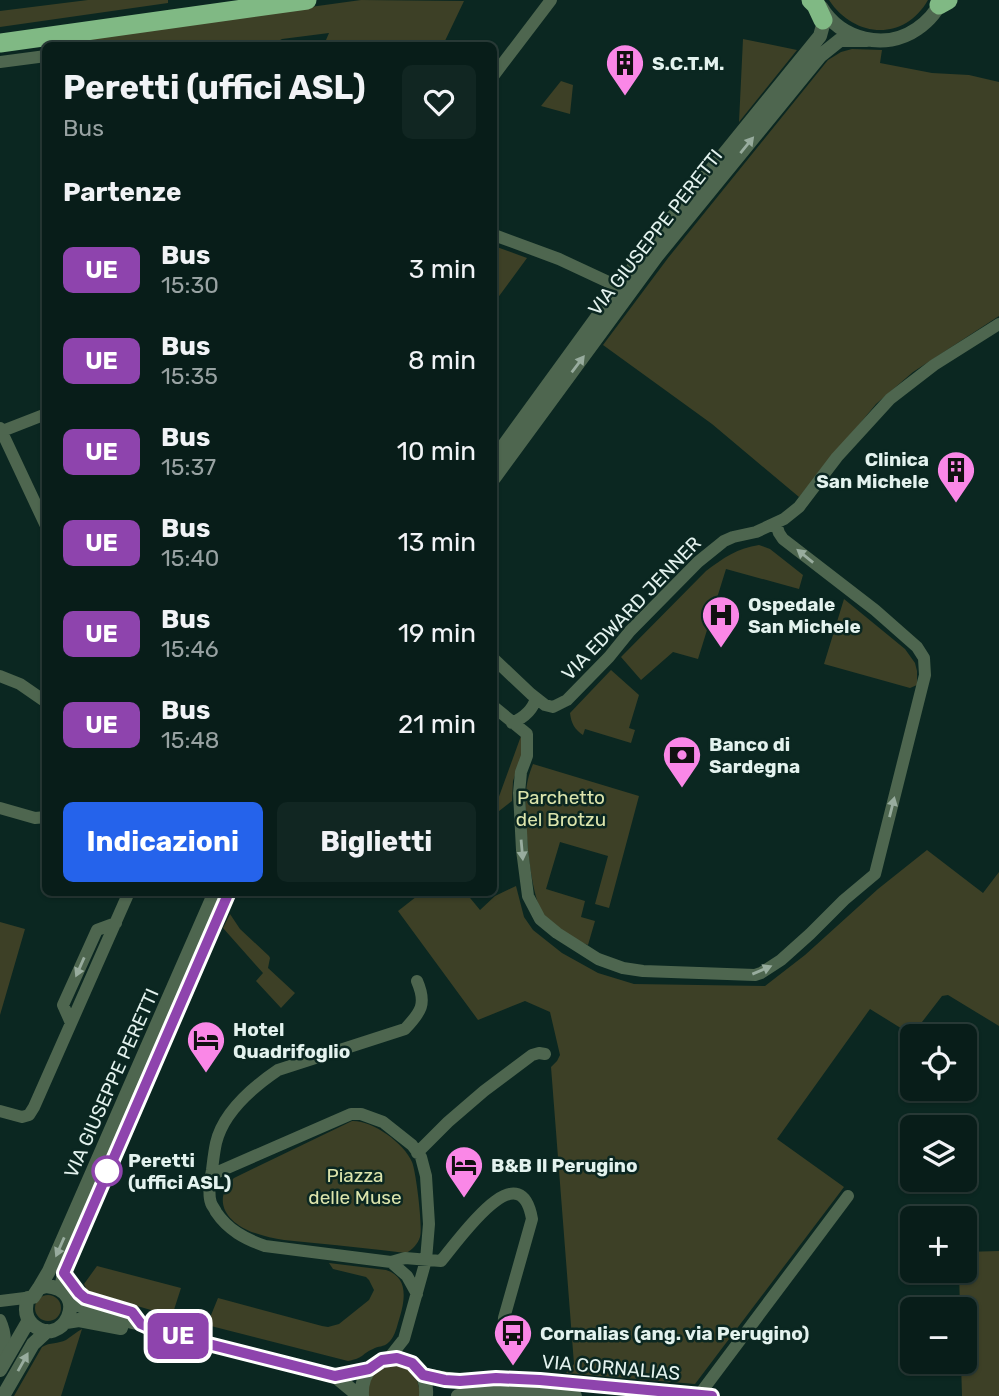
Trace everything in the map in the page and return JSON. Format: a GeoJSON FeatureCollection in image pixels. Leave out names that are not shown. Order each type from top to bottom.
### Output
{"type":"FeatureCollection","features":[{"type":"Feature","properties":{"kind":"highway"},"geometry":{"type":"LineString","coordinates":[[0,43],[57,29],[227,0]]}},
{"type":"Feature","properties":{"kind":"highway"},"geometry":{"type":"LineString","coordinates":[[0,32],[57,29],[307,0]]}},
{"type":"Feature","properties":{"kind":"street"},"geometry":{"type":"LineString","coordinates":[[497,71],[551,0]]}},
{"type":"Feature","properties":{"kind":"street","name":"VIA GIUSEPPE PERETTI"},"geometry":{"type":"LineString","coordinates":[[497,474],[656,257],[820,56],[840,40],[888,41],[909,34],[926,22],[943,2]]}},
{"type":"Feature","properties":{"kind":"street"},"geometry":{"type":"LineString","coordinates":[[819,8],[842,30],[867,40]]}},
{"type":"Feature","properties":{"kind":"street","name":"VIA GIUSEPPE PERETTI"},"geometry":{"type":"LineString","coordinates":[[497,455],[660,233],[820,36],[819,8]]}},
{"type":"Feature","properties":{"kind":"street"},"geometry":{"type":"LineString","coordinates":[[0,62],[42,57]]}},
{"type":"Feature","properties":{"kind":"street"},"geometry":{"type":"LineString","coordinates":[[497,236],[558,259],[619,287]]}},
{"type":"Feature","properties":{"kind":"street","name":"VIA EDWARD JENNER"},"geometry":{"type":"LineString","coordinates":[[536,698],[553,707],[567,700],[698,562],[724,541],[776,524],[799,507],[837,457],[890,399],[934,365],[999,324]]}},
{"type":"Feature","properties":{"kind":"street"},"geometry":{"type":"LineString","coordinates":[[42,416],[1,431],[42,518]]}},
{"type":"Feature","properties":{"kind":"street"},"geometry":{"type":"LineString","coordinates":[[497,710],[527,734],[527,756],[521,772],[519,793],[521,844],[528,896],[540,919],[557,933],[598,958],[623,968],[755,975],[781,960],[875,874],[925,675],[923,658],[917,647],[875,610],[783,539],[776,524]]}},
{"type":"Feature","properties":{"kind":"street"},"geometry":{"type":"LineString","coordinates":[[497,662],[536,698],[535,704],[522,719],[512,723]]}},
{"type":"Feature","properties":{"kind":"street"},"geometry":{"type":"LineString","coordinates":[[0,676],[20,684],[42,699]]}},
{"type":"Feature","properties":{"kind":"street"},"geometry":{"type":"LineString","coordinates":[[0,808],[35,818],[42,817]]}},
{"type":"Feature","properties":{"kind":"street"},"geometry":{"type":"LineString","coordinates":[[0,1111],[22,1116],[29,1115],[34,1107],[71,1023],[63,1005],[97,930],[116,923],[127,896]]}},
{"type":"Feature","properties":{"kind":"street","name":"VIA GIUSEPPE PERETTI"},"geometry":{"type":"LineString","coordinates":[[36,1292],[49,1271],[213,896]]}},
{"type":"Feature","properties":{"kind":"street","name":"VIA GIUSEPPE PERETTI"},"geometry":{"type":"LineString","coordinates":[[65,1295],[64,1273],[227,896]]}},
{"type":"Feature","properties":{"kind":"street"},"geometry":{"type":"LineString","coordinates":[[417,981],[422,994],[422,1005],[405,1029],[278,1070],[261,1082],[239,1104],[223,1125],[216,1142],[210,1202],[221,1219],[234,1231],[265,1245],[391,1262],[405,1258],[441,1261],[497,1198],[516,1193],[524,1198],[532,1219],[504,1318],[503,1334],[509,1343]]}},
{"type":"Feature","properties":{"kind":"street"},"geometry":{"type":"LineString","coordinates":[[418,1153],[484,1091],[532,1055],[545,1054]]}},
{"type":"Feature","properties":{"kind":"street"},"geometry":{"type":"LineString","coordinates":[[211,1175],[351,1114],[361,1114],[383,1122],[412,1145],[421,1157],[426,1176],[428,1243],[426,1260],[404,1339],[389,1358]]}},
{"type":"Feature","properties":{"kind":"street"},"geometry":{"type":"LineString","coordinates":[[706,1395],[848,1196]]}},
{"type":"Feature","properties":{"kind":"street"},"geometry":{"type":"LineString","coordinates":[[391,1262],[407,1276],[417,1294]]}},
{"type":"Feature","properties":{"kind":"street"},"geometry":{"type":"LineString","coordinates":[[64,1273],[85,1298],[132,1312],[141,1324]]}},
{"type":"Feature","properties":{"kind":"street"},"geometry":{"type":"LineString","coordinates":[[0,1370],[27,1317],[28,1298],[46,1286],[98,1314],[335,1376],[361,1396]]}},
{"type":"Feature","properties":{"kind":"street"},"geometry":{"type":"LineString","coordinates":[[0,1302],[36,1292]]}},
{"type":"Feature","properties":{"kind":"street"},"geometry":{"type":"LineString","coordinates":[[4,1396],[33,1344],[47,1331],[61,1327],[66,1322],[71,1308],[65,1295]]}},
{"type":"Feature","properties":{"kind":"street"},"geometry":{"type":"LineString","coordinates":[[0,1302],[8,1304],[40,1329],[47,1331]]}},
{"type":"Feature","properties":{"kind":"street"},"geometry":{"type":"LineString","coordinates":[[0,1320],[5,1333],[5,1350],[0,1361]]}},
{"type":"Feature","properties":{"kind":"street"},"geometry":{"type":"LineString","coordinates":[[66,1322],[79,1320],[131,1330],[157,1331]]}},
{"type":"Feature","properties":{"kind":"street"},"geometry":{"type":"LineString","coordinates":[[404,1339],[412,1363]]}},
{"type":"Feature","properties":{"kind":"street"},"geometry":{"type":"LineString","coordinates":[[335,1376],[369,1369],[389,1358],[401,1358],[412,1363],[423,1375],[426,1396]]}},
{"type":"Feature","properties":{"kind":"street"},"geometry":{"type":"LineString","coordinates":[[361,1396],[362,1384],[369,1369]]}},
{"type":"Feature","properties":{"kind":"street","name":"VIA CORNALIAS"},"geometry":{"type":"LineString","coordinates":[[423,1375],[460,1381],[496,1378],[540,1380],[706,1395]]}},
{"type":"Feature","properties":{"kind":"street","name":"VIA CORNALIAS"},"geometry":{"type":"LineString","coordinates":[[458,1396],[497,1392],[575,1396]]}},
{"type":"Feature","properties":{"kind":"green space"},"geometry":{"type":"Polygon","coordinates":[[[88,0],[168,0],[168,3],[0,27],[0,11],[88,0]]]}},
{"type":"Feature","properties":{"kind":"green space"},"geometry":{"type":"Polygon","coordinates":[[[361,0],[464,1],[444,42],[330,42],[326,40],[329,33],[276,42],[84,42],[83,38],[361,0]]]}},
{"type":"Feature","properties":{"kind":"green space"},"geometry":{"type":"Polygon","coordinates":[[[829,0],[928,0],[918,14],[906,23],[879,30],[852,22],[839,13],[829,0]]]}},
{"type":"Feature","properties":{"kind":"green space"},"geometry":{"type":"Polygon","coordinates":[[[743,39],[797,50],[739,122],[743,39]]]}},
{"type":"Feature","properties":{"kind":"green space"},"geometry":{"type":"Polygon","coordinates":[[[852,49],[882,50],[880,63],[932,73],[969,75],[999,82],[999,316],[913,372],[876,404],[799,497],[712,424],[603,345],[668,258],[828,60],[852,49]]]}},
{"type":"Feature","properties":{"kind":"green space"},"geometry":{"type":"Polygon","coordinates":[[[561,81],[573,85],[570,114],[541,106],[561,81]]]}},
{"type":"Feature","properties":{"kind":"green space"},"geometry":{"type":"Polygon","coordinates":[[[497,247],[527,258],[497,299],[497,247]]]}},
{"type":"Feature","properties":{"kind":"green space"},"geometry":{"type":"Polygon","coordinates":[[[759,545],[770,549],[803,575],[799,589],[726,569],[698,659],[673,652],[641,680],[621,657],[706,571],[731,554],[759,545]]]}},
{"type":"Feature","properties":{"kind":"green space"},"geometry":{"type":"Polygon","coordinates":[[[844,599],[905,649],[915,663],[917,685],[910,688],[824,664],[844,599]]]}},
{"type":"Feature","properties":{"kind":"green space"},"geometry":{"type":"Polygon","coordinates":[[[611,670],[639,695],[629,728],[635,730],[631,743],[585,729],[583,735],[571,720],[570,713],[611,670]]]}},
{"type":"Feature","properties":{"kind":"green space"},"geometry":{"type":"Polygon","coordinates":[[[521,736],[525,747],[513,781],[512,801],[497,813],[497,802],[521,736]]]}},
{"type":"Feature","properties":{"kind":"green space","name":"Parchetto del Brotzu"},"geometry":{"type":"Polygon","coordinates":[[[533,764],[639,796],[609,908],[595,904],[608,856],[560,842],[546,889],[585,901],[581,917],[595,921],[588,945],[558,929],[543,914],[538,904],[531,875],[526,822],[527,787],[533,764]]]}},
{"type":"Feature","properties":{"kind":"green space"},"geometry":{"type":"Polygon","coordinates":[[[927,850],[983,893],[999,872],[999,1026],[948,995],[942,996],[920,1024],[900,1024],[900,1028],[870,1009],[777,1139],[844,1187],[695,1384],[566,1373],[574,1364],[551,1067],[560,1055],[550,1012],[525,1001],[478,1020],[398,911],[417,896],[468,896],[480,910],[495,896],[516,886],[524,917],[533,930],[562,953],[598,973],[634,984],[765,986],[805,955],[878,889],[927,850]]]}},
{"type":"Feature","properties":{"kind":"green space"},"geometry":{"type":"Polygon","coordinates":[[[230,914],[240,929],[269,956],[268,968],[295,993],[281,1008],[256,981],[263,973],[223,928],[230,914]]]}},
{"type":"Feature","properties":{"kind":"green space"},"geometry":{"type":"Polygon","coordinates":[[[0,922],[25,929],[0,1015],[0,922]]]}},
{"type":"Feature","properties":{"kind":"green space","name":"Piazza delle Muse"},"geometry":{"type":"Polygon","coordinates":[[[352,1121],[369,1124],[395,1140],[412,1162],[421,1232],[418,1242],[410,1250],[406,1253],[277,1239],[245,1229],[230,1218],[225,1211],[223,1195],[234,1178],[352,1121]]]}},
{"type":"Feature","properties":{"kind":"green space"},"geometry":{"type":"Polygon","coordinates":[[[999,1251],[999,1396],[962,1396],[961,1374],[977,1374],[977,1297],[960,1297],[959,1283],[977,1283],[977,1252],[999,1251]]]}},
{"type":"Feature","properties":{"kind":"green space"},"geometry":{"type":"Polygon","coordinates":[[[329,1263],[386,1270],[399,1279],[404,1292],[402,1308],[392,1339],[386,1344],[348,1361],[207,1325],[218,1298],[322,1326],[339,1324],[369,1300],[374,1290],[366,1277],[333,1269],[329,1263]]]}},
{"type":"Feature","properties":{"kind":"green space"},"geometry":{"type":"Polygon","coordinates":[[[97,1266],[181,1288],[172,1316],[88,1292],[84,1284],[97,1266]]]}},
{"type":"Feature","properties":{"kind":"green space"},"geometry":{"type":"Polygon","coordinates":[[[48,1295],[58,1298],[61,1308],[58,1318],[48,1321],[38,1318],[35,1308],[38,1298],[48,1295]]]}},
{"type":"Feature","properties":{"kind":"green space"},"geometry":{"type":"Polygon","coordinates":[[[82,1329],[61,1396],[14,1396],[42,1347],[66,1340],[82,1329]]]}},
{"type":"Feature","properties":{"kind":"green space"},"geometry":{"type":"Polygon","coordinates":[[[392,1362],[415,1372],[421,1396],[367,1396],[370,1375],[392,1362]]]}},
{"type":"Feature","properties":{"kind":"bus line","name":"UE"},"geometry":{"type":"LineString","coordinates":[[227,896],[64,1273],[79,1293],[85,1298],[132,1312],[141,1324],[157,1331],[335,1376],[369,1369],[382,1360],[397,1358],[412,1363],[423,1375],[445,1380],[540,1380],[712,1396]]}},
{"type":"Feature","properties":{"kind":"place","name":"S.C.T.M."},"geometry":{"type":"Point","coordinates":[625,97]}},
{"type":"Feature","properties":{"kind":"place","name":"Clinica San Michele"},"geometry":{"type":"Point","coordinates":[956,504]}},
{"type":"Feature","properties":{"kind":"place","name":"Ospedale San Michele"},"geometry":{"type":"Point","coordinates":[721,649]}},
{"type":"Feature","properties":{"kind":"place","name":"Banco di Sardegna"},"geometry":{"type":"Point","coordinates":[682,789]}},
{"type":"Feature","properties":{"kind":"place","name":"Hotel Quadrifoglio"},"geometry":{"type":"Point","coordinates":[206,1074]}},
{"type":"Feature","properties":{"kind":"place","name":"Peretti (uffici ASL)"},"geometry":{"type":"Point","coordinates":[107,1171]}},
{"type":"Feature","properties":{"kind":"place","name":"B&B Il Perugino"},"geometry":{"type":"Point","coordinates":[464,1199]}},
{"type":"Feature","properties":{"kind":"place","name":"Cornalias (ang. via Perugino)"},"geometry":{"type":"Point","coordinates":[513,1367]}}]}
